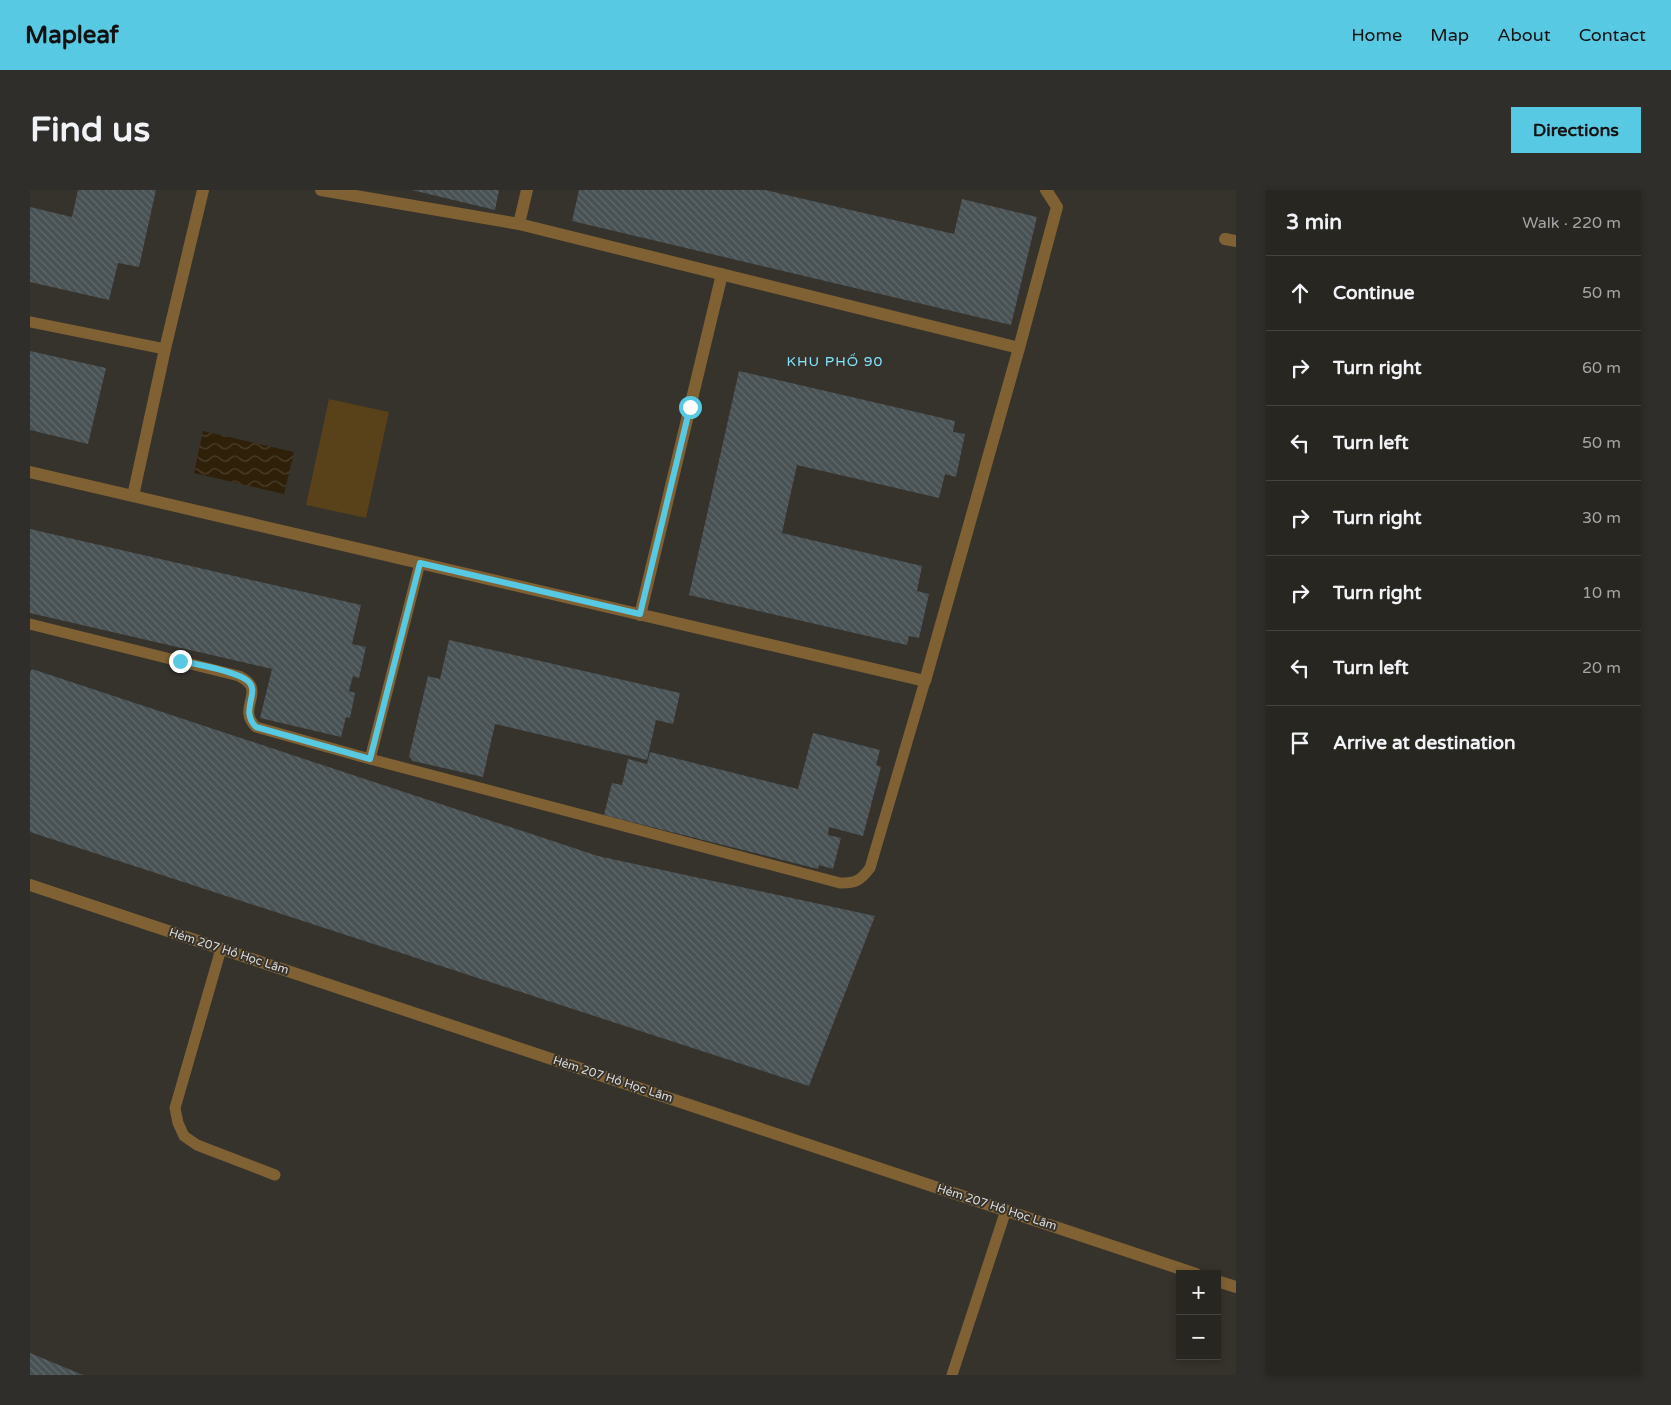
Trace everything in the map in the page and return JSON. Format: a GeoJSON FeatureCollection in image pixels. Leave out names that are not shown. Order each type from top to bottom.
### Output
{"type":"FeatureCollection","features":[{"type":"Feature","properties":{"kind":"street"},"geometry":{"type":"LineString","coordinates":[[133,496],[202,190]]}},
{"type":"Feature","properties":{"kind":"street"},"geometry":{"type":"LineString","coordinates":[[321,190],[519,224],[1019,348]]}},
{"type":"Feature","properties":{"kind":"street"},"geometry":{"type":"LineString","coordinates":[[519,224],[527,190]]}},
{"type":"Feature","properties":{"kind":"street"},"geometry":{"type":"LineString","coordinates":[[30,472],[924,681],[1019,348],[1057,207],[1046,190]]}},
{"type":"Feature","properties":{"kind":"street"},"geometry":{"type":"LineString","coordinates":[[640,614],[722,274]]}},
{"type":"Feature","properties":{"kind":"street","name":"Hẻm 207 Hồ Học Lãm"},"geometry":{"type":"LineString","coordinates":[[30,885],[1184,1270]]}},
{"type":"Feature","properties":{"kind":"street"},"geometry":{"type":"LineString","coordinates":[[1221,1282],[1236,1287]]}},
{"type":"Feature","properties":{"kind":"lane"},"geometry":{"type":"LineString","coordinates":[[30,322],[165,348]]}},
{"type":"Feature","properties":{"kind":"lane"},"geometry":{"type":"LineString","coordinates":[[370,759],[420,563]]}},
{"type":"Feature","properties":{"kind":"lane"},"geometry":{"type":"LineString","coordinates":[[30,624],[239,676],[249,681],[253,689],[248,714],[251,722],[256,727],[840,883],[853,883],[863,877],[870,868],[924,681]]}},
{"type":"Feature","properties":{"kind":"lane"},"geometry":{"type":"LineString","coordinates":[[221,948],[175,1108],[178,1123],[184,1136],[197,1145],[275,1175]]}},
{"type":"Feature","properties":{"kind":"lane"},"geometry":{"type":"LineString","coordinates":[[952,1375],[1006,1210]]}},
{"type":"Feature","properties":{"kind":"shaded area"},"geometry":{"type":"Polygon","coordinates":[[[329,399],[389,412],[366,518],[306,505],[329,399]]]}},
{"type":"Feature","properties":{"kind":"water"},"geometry":{"type":"Polygon","coordinates":[[[203,431],[294,452],[284,494],[194,473],[203,431]]]}},
{"type":"Feature","properties":{"kind":"building"},"geometry":{"type":"Polygon","coordinates":[[[78,190],[156,190],[139,267],[118,263],[109,300],[30,282],[30,207],[72,217],[78,190]]]}},
{"type":"Feature","properties":{"kind":"building"},"geometry":{"type":"Polygon","coordinates":[[[412,190],[499,190],[495,210],[412,190]]]}},
{"type":"Feature","properties":{"kind":"building"},"geometry":{"type":"Polygon","coordinates":[[[579,190],[765,190],[954,234],[962,199],[1037,217],[1011,325],[572,221],[579,190]]]}},
{"type":"Feature","properties":{"kind":"building"},"geometry":{"type":"Polygon","coordinates":[[[30,351],[106,368],[88,444],[30,430],[30,351]]]}},
{"type":"Feature","properties":{"kind":"building"},"geometry":{"type":"Polygon","coordinates":[[[739,371],[955,421],[953,432],[965,434],[956,477],[945,474],[939,498],[797,465],[782,533],[922,566],[917,591],[929,594],[919,638],[909,636],[907,645],[689,595],[739,371]]]}},
{"type":"Feature","properties":{"kind":"building"},"geometry":{"type":"Polygon","coordinates":[[[30,529],[361,605],[352,644],[366,647],[359,678],[353,676],[349,691],[355,693],[350,718],[346,717],[341,737],[260,718],[272,669],[30,613],[30,529]]]}},
{"type":"Feature","properties":{"kind":"building"},"geometry":{"type":"Polygon","coordinates":[[[449,640],[680,693],[673,724],[656,720],[647,760],[495,724],[483,777],[413,761],[409,756],[428,676],[440,679],[449,640]]]}},
{"type":"Feature","properties":{"kind":"building"},"geometry":{"type":"Polygon","coordinates":[[[32,669],[598,856],[875,916],[809,1086],[30,832],[30,673],[32,669]]]}},
{"type":"Feature","properties":{"kind":"building"},"geometry":{"type":"Polygon","coordinates":[[[813,733],[880,750],[876,765],[881,767],[863,836],[829,827],[828,835],[841,838],[833,869],[819,865],[818,869],[604,815],[612,783],[622,785],[628,759],[647,764],[650,752],[798,789],[813,733]]]}},
{"type":"Feature","properties":{"kind":"building"},"geometry":{"type":"Polygon","coordinates":[[[30,1353],[83,1375],[30,1375],[30,1353]]]}},
{"type":"Feature","properties":{"kind":"district","name":"KHU PHỐ 90"},"geometry":{"type":"Point","coordinates":[835,361]}},
{"type":"Feature","properties":{"kind":"route"},"geometry":{"type":"LineString","coordinates":[[180,661],[239,676],[249,681],[253,689],[248,714],[251,722],[256,727],[370,759],[420,563],[640,614],[690,407]]}}]}
